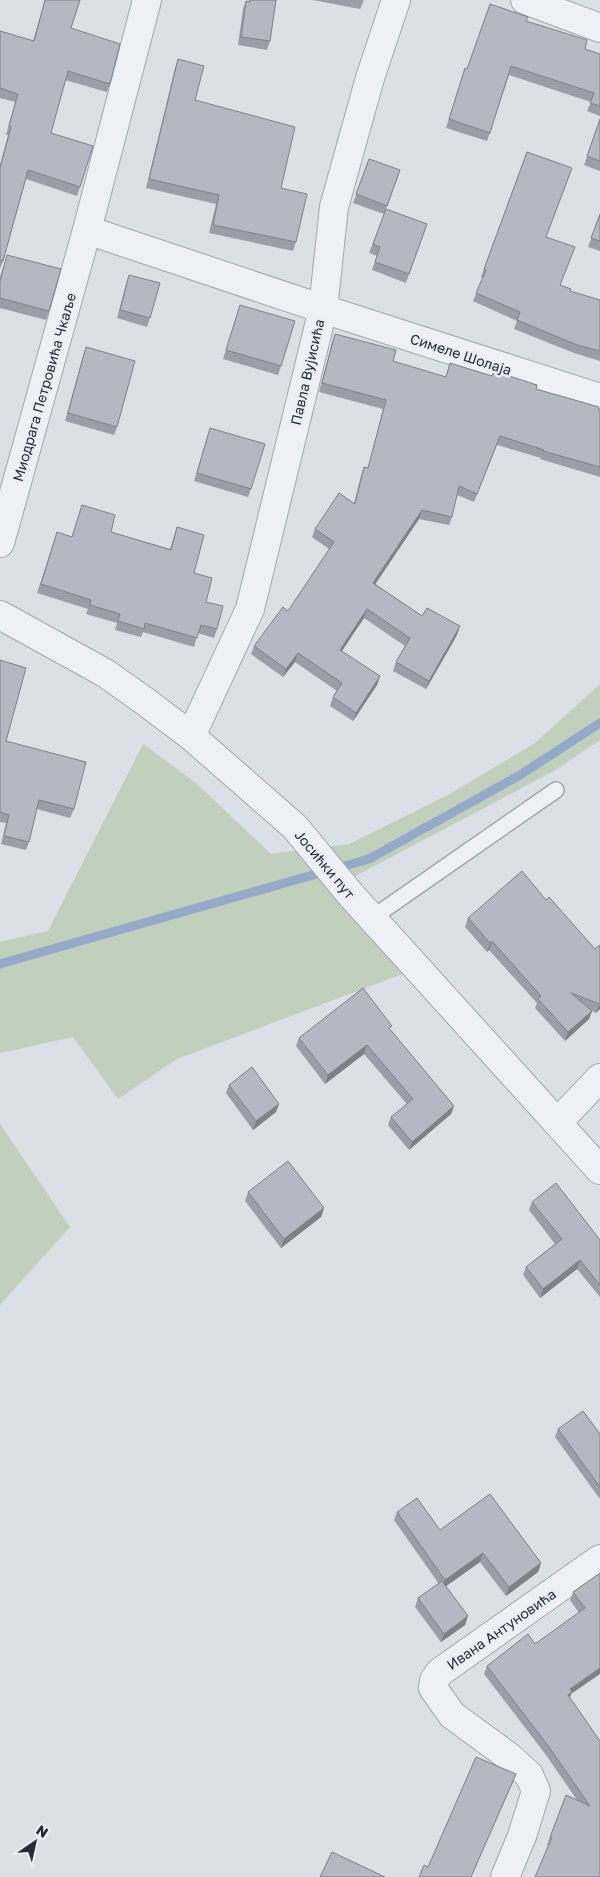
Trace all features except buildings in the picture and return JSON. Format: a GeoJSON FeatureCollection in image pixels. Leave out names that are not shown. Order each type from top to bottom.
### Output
{"type":"FeatureCollection","features":[{"type":"Feature","properties":{"kind":"street","name":"Миодрага Петровића Чкаље"},"geometry":{"type":"LineString","coordinates":[[0,543],[87,230],[147,0]]}},
{"type":"Feature","properties":{"kind":"street","name":"Павла Вујисића"},"geometry":{"type":"LineString","coordinates":[[190,736],[250,609],[322,309],[334,207],[370,78],[396,0]]}},
{"type":"Feature","properties":{"kind":"street"},"geometry":{"type":"LineString","coordinates":[[525,0],[600,28]]}},
{"type":"Feature","properties":{"kind":"street"},"geometry":{"type":"LineString","coordinates":[[87,230],[322,309]]}},
{"type":"Feature","properties":{"kind":"street","name":"Симеле Шолаја"},"geometry":{"type":"LineString","coordinates":[[322,309],[600,398]]}},
{"type":"Feature","properties":{"kind":"street","name":"Јосићки пут"},"geometry":{"type":"LineString","coordinates":[[0,615],[105,674],[190,736],[294,827],[372,918],[600,1170]]}},
{"type":"Feature","properties":{"kind":"street"},"geometry":{"type":"LineString","coordinates":[[557,1123],[600,1078]]}},
{"type":"Feature","properties":{"kind":"street","name":"Ивана Антуновића"},"geometry":{"type":"LineString","coordinates":[[505,1877],[522,1836],[536,1791],[529,1775],[508,1756],[452,1715],[433,1688],[434,1680],[440,1672],[600,1559]]}},
{"type":"Feature","properties":{"kind":"lane"},"geometry":{"type":"LineString","coordinates":[[372,918],[556,790]]}},
{"type":"Feature","properties":{"kind":"green space"},"geometry":{"type":"Polygon","coordinates":[[[600,684],[600,740],[554,771],[344,882],[421,967],[177,1059],[118,1099],[73,1037],[0,1053],[0,942],[48,931],[143,744],[196,783],[271,854],[349,844],[448,795],[535,743],[600,684]]]}},
{"type":"Feature","properties":{"kind":"green space"},"geometry":{"type":"Polygon","coordinates":[[[0,1124],[70,1227],[0,1305],[0,1124]]]}},
{"type":"Feature","properties":{"kind":"waterway"},"geometry":{"type":"LineString","coordinates":[[0,964],[369,859],[520,775],[600,723]]}}]}
